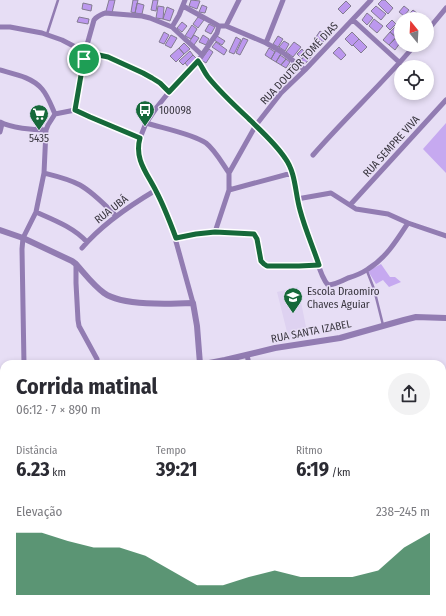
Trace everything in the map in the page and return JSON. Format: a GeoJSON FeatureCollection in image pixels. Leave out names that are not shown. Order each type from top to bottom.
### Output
{"type":"FeatureCollection","features":[{"type":"Feature","properties":{"kind":"street"},"geometry":{"type":"LineString","coordinates":[[172,27],[185,0]]}},
{"type":"Feature","properties":{"kind":"street"},"geometry":{"type":"LineString","coordinates":[[226,26],[239,0]]}},
{"type":"Feature","properties":{"kind":"street"},"geometry":{"type":"LineString","coordinates":[[266,43],[284,0]]}},
{"type":"Feature","properties":{"kind":"street","name":"RUA DOUTOR TOMÉ DIAS"},"geometry":{"type":"LineString","coordinates":[[215,232],[229,190],[229,173],[256,125],[281,93],[305,70],[371,0]]}},
{"type":"Feature","properties":{"kind":"street"},"geometry":{"type":"LineString","coordinates":[[183,6],[219,26],[226,26],[266,43],[282,52],[305,70]]}},
{"type":"Feature","properties":{"kind":"street"},"geometry":{"type":"LineString","coordinates":[[434,22],[446,8]]}},
{"type":"Feature","properties":{"kind":"street"},"geometry":{"type":"LineString","coordinates":[[75,110],[85,52],[96,17],[105,14],[142,16],[150,18],[172,27],[202,55]]}},
{"type":"Feature","properties":{"kind":"street"},"geometry":{"type":"LineString","coordinates":[[353,20],[397,60]]}},
{"type":"Feature","properties":{"kind":"street"},"geometry":{"type":"LineString","coordinates":[[200,360],[197,326],[193,303],[176,238],[156,190],[145,171],[139,156],[138,145],[146,124],[157,107],[198,61],[217,32],[219,26]]}},
{"type":"Feature","properties":{"kind":"street"},"geometry":{"type":"LineString","coordinates":[[0,27],[30,30],[62,40],[85,52],[108,57],[156,80],[169,92]]}},
{"type":"Feature","properties":{"kind":"street"},"geometry":{"type":"LineString","coordinates":[[402,60],[409,52]]}},
{"type":"Feature","properties":{"kind":"street"},"geometry":{"type":"LineString","coordinates":[[198,61],[207,76],[217,88],[264,133],[287,160],[292,173],[304,224],[328,285],[345,280],[367,270],[379,261],[395,243],[408,223]]}},
{"type":"Feature","properties":{"kind":"street"},"geometry":{"type":"LineString","coordinates":[[313,155],[394,69]]}},
{"type":"Feature","properties":{"kind":"street"},"geometry":{"type":"LineString","coordinates":[[0,70],[31,80],[38,85],[48,98],[55,114]]}},
{"type":"Feature","properties":{"kind":"street","name":"RUA SEMPRE VIVA"},"geometry":{"type":"LineString","coordinates":[[350,205],[446,100]]}},
{"type":"Feature","properties":{"kind":"street"},"geometry":{"type":"LineString","coordinates":[[24,360],[23,238],[36,212],[44,173],[46,130],[48,125],[55,114],[75,110],[140,138]]}},
{"type":"Feature","properties":{"kind":"street"},"geometry":{"type":"LineString","coordinates":[[0,132],[1,123],[36,130],[46,130]]}},
{"type":"Feature","properties":{"kind":"street"},"geometry":{"type":"LineString","coordinates":[[146,124],[183,133],[205,143],[229,173]]}},
{"type":"Feature","properties":{"kind":"street"},"geometry":{"type":"LineString","coordinates":[[44,173],[79,184],[93,194],[116,216]]}},
{"type":"Feature","properties":{"kind":"street"},"geometry":{"type":"LineString","coordinates":[[229,190],[292,173]]}},
{"type":"Feature","properties":{"kind":"street","name":"RUA UBÁ"},"geometry":{"type":"LineString","coordinates":[[82,248],[116,216],[156,190]]}},
{"type":"Feature","properties":{"kind":"street"},"geometry":{"type":"LineString","coordinates":[[297,199],[330,193],[359,209],[388,214],[408,223],[446,236]]}},
{"type":"Feature","properties":{"kind":"street"},"geometry":{"type":"LineString","coordinates":[[36,212],[58,221],[73,230],[87,242]]}},
{"type":"Feature","properties":{"kind":"street"},"geometry":{"type":"LineString","coordinates":[[0,230],[23,238],[69,259],[76,264],[105,294],[115,299],[153,303],[193,303]]}},
{"type":"Feature","properties":{"kind":"street"},"geometry":{"type":"LineString","coordinates":[[176,238],[215,232],[254,234],[257,239],[261,261],[267,266],[319,265]]}},
{"type":"Feature","properties":{"kind":"street"},"geometry":{"type":"LineString","coordinates":[[76,264],[78,320],[97,359]]}},
{"type":"Feature","properties":{"kind":"street","name":"RUA SANTA IZABEL"},"geometry":{"type":"LineString","coordinates":[[223,360],[295,344],[340,338],[416,317],[446,318]]}},
{"type":"Feature","properties":{"kind":"street"},"geometry":{"type":"LineString","coordinates":[[247,355],[248,360]]}},
{"type":"Feature","properties":{"kind":"lane"},"geometry":{"type":"LineString","coordinates":[[47,35],[58,0]]}},
{"type":"Feature","properties":{"kind":"lane"},"geometry":{"type":"LineString","coordinates":[[367,270],[374,289],[383,326]]}},
{"type":"Feature","properties":{"kind":"shaded area"},"geometry":{"type":"Polygon","coordinates":[[[446,123],[446,173],[423,149],[446,123]]]}},
{"type":"Feature","properties":{"kind":"shaded area"},"geometry":{"type":"Polygon","coordinates":[[[381,264],[390,277],[395,277],[401,282],[389,287],[383,280],[376,284],[368,271],[381,264]]]}},
{"type":"Feature","properties":{"kind":"shaded area","name":"Escola Draomiro Chaves Aguiar"},"geometry":{"type":"Polygon","coordinates":[[[298,287],[308,337],[289,340],[277,292],[298,287]]]}},
{"type":"Feature","properties":{"kind":"building"},"geometry":{"type":"Polygon","coordinates":[[[109,0],[115,0],[112,13],[106,11],[109,0]]]}},
{"type":"Feature","properties":{"kind":"building"},"geometry":{"type":"Polygon","coordinates":[[[133,0],[138,0],[135,13],[131,12],[133,0]]]}},
{"type":"Feature","properties":{"kind":"building"},"geometry":{"type":"Polygon","coordinates":[[[153,0],[158,0],[156,11],[151,10],[153,0]]]}},
{"type":"Feature","properties":{"kind":"building"},"geometry":{"type":"Polygon","coordinates":[[[191,0],[200,1],[197,9],[189,6],[191,0]]]}},
{"type":"Feature","properties":{"kind":"building"},"geometry":{"type":"Polygon","coordinates":[[[382,0],[385,0],[393,8],[388,14],[378,4],[382,0]]]}},
{"type":"Feature","properties":{"kind":"building"},"geometry":{"type":"Polygon","coordinates":[[[346,1],[351,6],[343,14],[338,9],[346,1]]]}},
{"type":"Feature","properties":{"kind":"building"},"geometry":{"type":"Polygon","coordinates":[[[83,3],[92,5],[91,11],[82,9],[83,3]]]}},
{"type":"Feature","properties":{"kind":"building"},"geometry":{"type":"Polygon","coordinates":[[[137,3],[144,5],[142,14],[135,13],[137,3]]]}},
{"type":"Feature","properties":{"kind":"building"},"geometry":{"type":"Polygon","coordinates":[[[202,5],[207,7],[205,13],[199,12],[202,5]]]}},
{"type":"Feature","properties":{"kind":"building"},"geometry":{"type":"Polygon","coordinates":[[[158,6],[164,7],[163,19],[156,18],[158,6]]]}},
{"type":"Feature","properties":{"kind":"building"},"geometry":{"type":"Polygon","coordinates":[[[376,6],[386,14],[381,20],[371,11],[376,6]]]}},
{"type":"Feature","properties":{"kind":"building"},"geometry":{"type":"Polygon","coordinates":[[[404,6],[409,10],[407,12],[399,12],[404,6]]]}},
{"type":"Feature","properties":{"kind":"building"},"geometry":{"type":"Polygon","coordinates":[[[167,7],[174,10],[170,21],[163,19],[167,7]]]}},
{"type":"Feature","properties":{"kind":"building"},"geometry":{"type":"Polygon","coordinates":[[[367,13],[373,18],[367,25],[362,20],[367,13]]]}},
{"type":"Feature","properties":{"kind":"building"},"geometry":{"type":"Polygon","coordinates":[[[79,17],[89,19],[88,24],[77,22],[79,17]]]}},
{"type":"Feature","properties":{"kind":"building"},"geometry":{"type":"Polygon","coordinates":[[[198,17],[204,20],[198,28],[193,24],[198,17]]]}},
{"type":"Feature","properties":{"kind":"building"},"geometry":{"type":"Polygon","coordinates":[[[374,19],[383,26],[377,33],[369,26],[374,19]]]}},
{"type":"Feature","properties":{"kind":"building"},"geometry":{"type":"Polygon","coordinates":[[[392,20],[394,22],[394,26],[390,30],[386,26],[392,20]]]}},
{"type":"Feature","properties":{"kind":"building"},"geometry":{"type":"Polygon","coordinates":[[[182,22],[187,26],[182,32],[177,28],[182,22]]]}},
{"type":"Feature","properties":{"kind":"building"},"geometry":{"type":"Polygon","coordinates":[[[209,24],[215,27],[211,34],[205,31],[209,24]]]}},
{"type":"Feature","properties":{"kind":"building"},"geometry":{"type":"Polygon","coordinates":[[[192,25],[197,29],[191,39],[185,36],[192,25]]]}},
{"type":"Feature","properties":{"kind":"building"},"geometry":{"type":"Polygon","coordinates":[[[394,28],[394,36],[390,32],[394,28]]]}},
{"type":"Feature","properties":{"kind":"building"},"geometry":{"type":"Polygon","coordinates":[[[320,31],[327,36],[323,42],[316,37],[320,31]]]}},
{"type":"Feature","properties":{"kind":"building"},"geometry":{"type":"Polygon","coordinates":[[[164,32],[169,35],[164,44],[159,42],[164,32]]]}},
{"type":"Feature","properties":{"kind":"building"},"geometry":{"type":"Polygon","coordinates":[[[352,32],[359,39],[352,46],[345,39],[352,32]]]}},
{"type":"Feature","properties":{"kind":"building"},"geometry":{"type":"Polygon","coordinates":[[[390,32],[394,35],[394,39],[389,45],[383,40],[390,32]]]}},
{"type":"Feature","properties":{"kind":"building"},"geometry":{"type":"Polygon","coordinates":[[[171,35],[177,38],[171,48],[165,45],[171,35]]]}},
{"type":"Feature","properties":{"kind":"building"},"geometry":{"type":"Polygon","coordinates":[[[194,35],[199,38],[194,45],[189,42],[194,35]]]}},
{"type":"Feature","properties":{"kind":"building"},"geometry":{"type":"Polygon","coordinates":[[[203,35],[209,39],[206,45],[199,42],[203,35]]]}},
{"type":"Feature","properties":{"kind":"building"},"geometry":{"type":"Polygon","coordinates":[[[217,36],[225,41],[222,45],[214,40],[217,36]]]}},
{"type":"Feature","properties":{"kind":"building"},"geometry":{"type":"Polygon","coordinates":[[[278,36],[283,39],[278,47],[273,44],[278,36]]]}},
{"type":"Feature","properties":{"kind":"building"},"geometry":{"type":"Polygon","coordinates":[[[236,37],[241,40],[234,54],[229,52],[236,37]]]}},
{"type":"Feature","properties":{"kind":"building"},"geometry":{"type":"Polygon","coordinates":[[[243,38],[248,40],[240,55],[236,53],[243,38]]]}},
{"type":"Feature","properties":{"kind":"building"},"geometry":{"type":"Polygon","coordinates":[[[359,39],[367,47],[361,53],[353,45],[359,39]]]}},
{"type":"Feature","properties":{"kind":"building"},"geometry":{"type":"Polygon","coordinates":[[[394,40],[394,49],[389,45],[394,40]]]}},
{"type":"Feature","properties":{"kind":"building"},"geometry":{"type":"Polygon","coordinates":[[[284,41],[289,44],[285,51],[279,47],[284,41]]]}},
{"type":"Feature","properties":{"kind":"building"},"geometry":{"type":"Polygon","coordinates":[[[216,42],[227,50],[224,55],[212,47],[216,42]]]}},
{"type":"Feature","properties":{"kind":"building"},"geometry":{"type":"Polygon","coordinates":[[[294,42],[301,47],[293,57],[286,52],[294,42]]]}},
{"type":"Feature","properties":{"kind":"building"},"geometry":{"type":"Polygon","coordinates":[[[184,43],[190,49],[184,54],[179,48],[184,43]]]}},
{"type":"Feature","properties":{"kind":"building"},"geometry":{"type":"Polygon","coordinates":[[[339,47],[346,55],[341,60],[333,53],[339,47]]]}},
{"type":"Feature","properties":{"kind":"building"},"geometry":{"type":"Polygon","coordinates":[[[179,48],[184,54],[176,62],[170,56],[179,48]]]}},
{"type":"Feature","properties":{"kind":"building"},"geometry":{"type":"Polygon","coordinates":[[[269,48],[275,52],[271,59],[265,55],[269,48]]]}},
{"type":"Feature","properties":{"kind":"building"},"geometry":{"type":"Polygon","coordinates":[[[209,49],[213,52],[206,63],[201,60],[209,49]]]}},
{"type":"Feature","properties":{"kind":"building"},"geometry":{"type":"Polygon","coordinates":[[[302,49],[306,54],[302,59],[297,54],[302,49]]]}},
{"type":"Feature","properties":{"kind":"building"},"geometry":{"type":"Polygon","coordinates":[[[276,50],[281,54],[276,62],[271,59],[276,50]]]}},
{"type":"Feature","properties":{"kind":"building"},"geometry":{"type":"Polygon","coordinates":[[[190,51],[193,55],[183,65],[179,61],[190,51]]]}},
{"type":"Feature","properties":{"kind":"building"},"geometry":{"type":"Polygon","coordinates":[[[308,52],[312,56],[304,65],[300,61],[308,52]]]}},
{"type":"Feature","properties":{"kind":"building"},"geometry":{"type":"Polygon","coordinates":[[[193,55],[198,60],[189,68],[185,63],[193,55]]]}},
{"type":"Feature","properties":{"kind":"building"},"geometry":{"type":"Polygon","coordinates":[[[280,55],[286,59],[281,65],[276,62],[280,55]]]}},
{"type":"Feature","properties":{"kind":"building"},"geometry":{"type":"Polygon","coordinates":[[[286,59],[290,62],[286,68],[281,65],[286,59]]]}},
{"type":"Feature","properties":{"kind":"building"},"geometry":{"type":"Polygon","coordinates":[[[291,64],[298,69],[293,75],[287,70],[291,64]]]}},
{"type":"Feature","properties":{"kind":"place","name":"100098"},"geometry":{"type":"Point","coordinates":[145,127]}},
{"type":"Feature","properties":{"kind":"place","name":"5435"},"geometry":{"type":"Point","coordinates":[39,131]}},
{"type":"Feature","properties":{"kind":"place","name":"Escola Draomiro Chaves Aguiar"},"geometry":{"type":"Point","coordinates":[293,314]}},
{"type":"Feature","properties":{"kind":"route"},"geometry":{"type":"LineString","coordinates":[[85,52],[108,57],[152,78],[160,83],[169,92],[198,61],[207,76],[217,88],[264,133],[287,160],[292,173],[299,209],[319,265],[267,266],[261,261],[257,239],[254,234],[215,232],[176,238],[170,221],[139,156],[138,145],[140,138],[75,110],[84,59],[85,52]]}}]}
